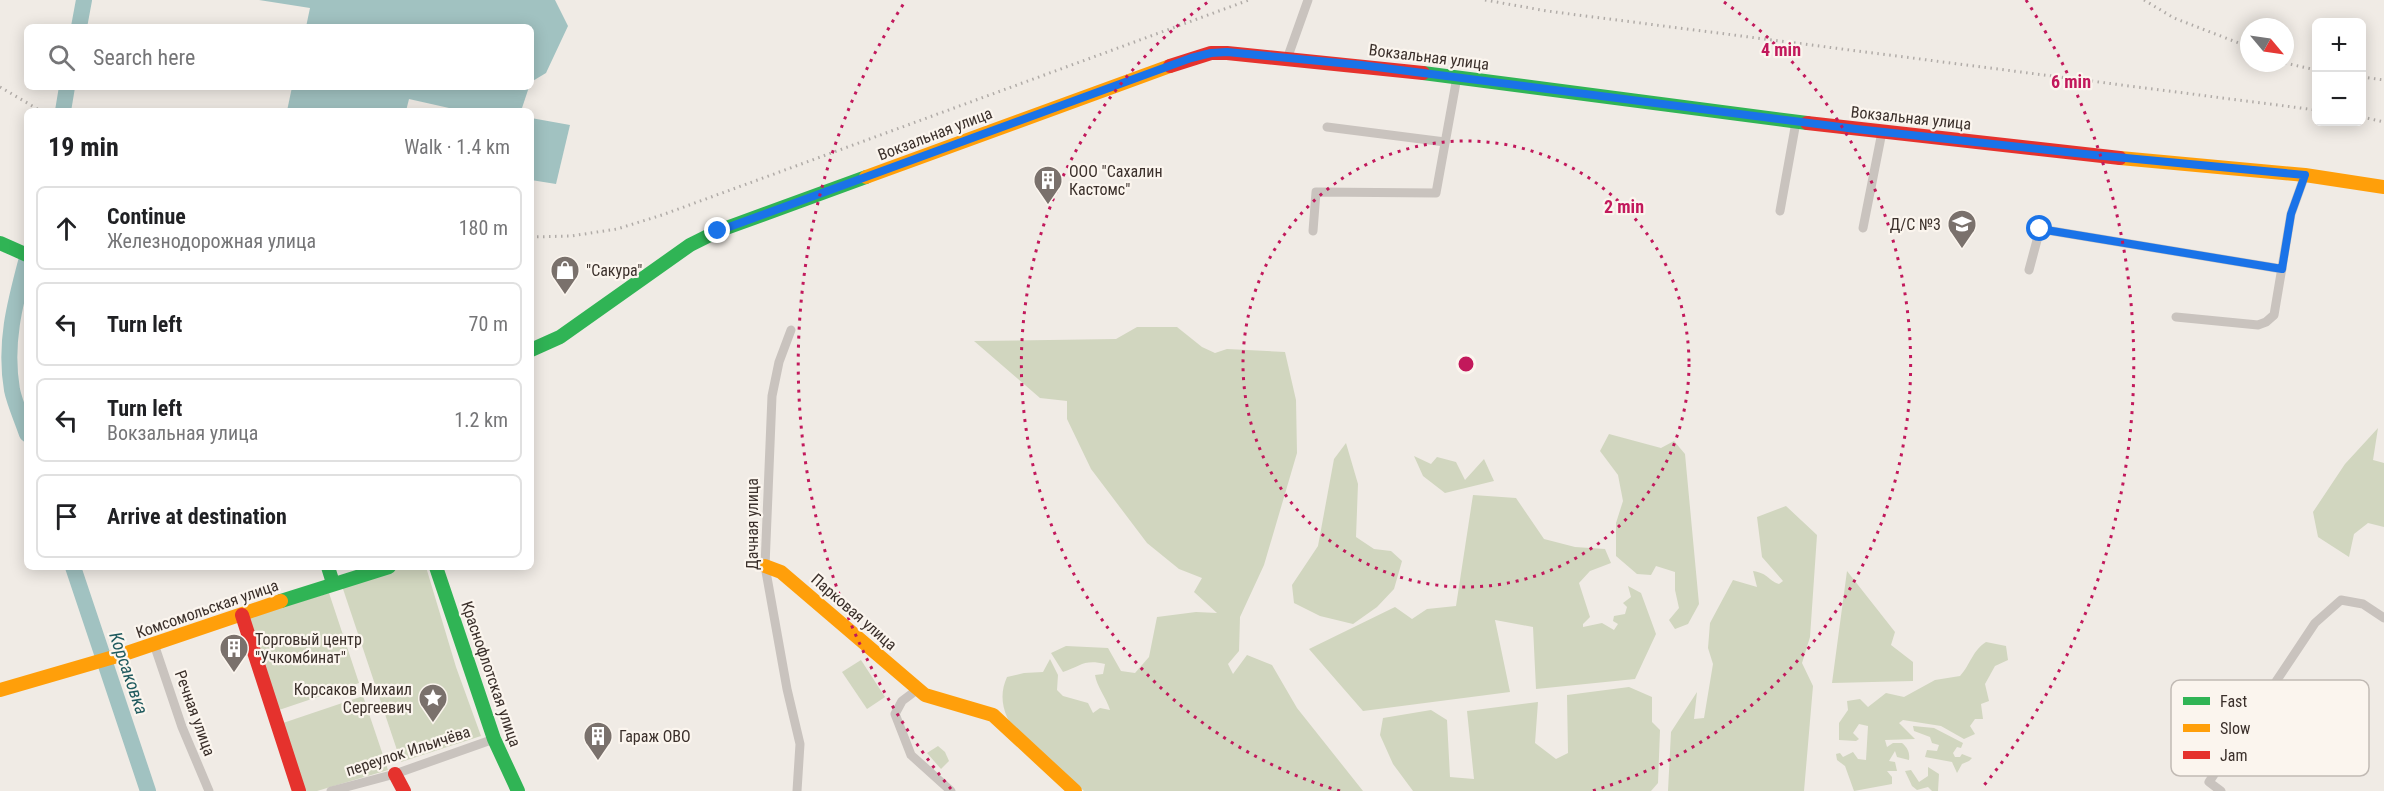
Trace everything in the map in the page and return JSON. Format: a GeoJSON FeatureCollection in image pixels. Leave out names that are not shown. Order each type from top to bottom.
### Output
{"type":"FeatureCollection","features":[{"type":"Feature","properties":{"kind":"main road","name":"Вокзальная улица"},"geometry":{"type":"LineString","coordinates":[[534,349],[560,337],[690,245],[752,216],[841,187],[1191,58],[1211,53],[1227,52],[1361,65],[1797,122],[2094,155],[2305,175],[2384,187]]}},
{"type":"Feature","properties":{"kind":"main road"},"geometry":{"type":"LineString","coordinates":[[5,245],[24,254]]}},
{"type":"Feature","properties":{"kind":"main road","name":"Парковая улица"},"geometry":{"type":"LineString","coordinates":[[765,566],[781,572],[805,591],[925,694],[993,715],[1075,791]]}},
{"type":"Feature","properties":{"kind":"main road"},"geometry":{"type":"LineString","coordinates":[[329,570],[333,583]]}},
{"type":"Feature","properties":{"kind":"main road","name":"Комсомольская улица"},"geometry":{"type":"LineString","coordinates":[[0,690],[93,664],[333,583],[378,570]]}},
{"type":"Feature","properties":{"kind":"main road","name":"Краснофлотская улица"},"geometry":{"type":"LineString","coordinates":[[437,570],[494,739],[518,791]]}},
{"type":"Feature","properties":{"kind":"main road"},"geometry":{"type":"LineString","coordinates":[[242,615],[299,791]]}},
{"type":"Feature","properties":{"kind":"main road"},"geometry":{"type":"LineString","coordinates":[[395,774],[404,791]]}},
{"type":"Feature","properties":{"kind":"street"},"geometry":{"type":"LineString","coordinates":[[1287,59],[1308,0]]}},
{"type":"Feature","properties":{"kind":"street"},"geometry":{"type":"LineString","coordinates":[[1313,231],[1316,192],[1436,193],[1457,77]]}},
{"type":"Feature","properties":{"kind":"street"},"geometry":{"type":"LineString","coordinates":[[1780,211],[1797,122]]}},
{"type":"Feature","properties":{"kind":"street"},"geometry":{"type":"LineString","coordinates":[[1327,127],[1445,142]]}},
{"type":"Feature","properties":{"kind":"street"},"geometry":{"type":"LineString","coordinates":[[1863,228],[1882,132]]}},
{"type":"Feature","properties":{"kind":"street"},"geometry":{"type":"LineString","coordinates":[[2176,317],[2258,326],[2274,315],[2291,214],[2305,175]]}},
{"type":"Feature","properties":{"kind":"street"},"geometry":{"type":"LineString","coordinates":[[2029,270],[2040,229],[2282,269]]}},
{"type":"Feature","properties":{"kind":"street","name":"Дачная улица"},"geometry":{"type":"LineString","coordinates":[[791,330],[779,362],[772,396],[765,566],[785,678],[800,744],[797,791]]}},
{"type":"Feature","properties":{"kind":"street"},"geometry":{"type":"LineString","coordinates":[[2277,680],[2315,622],[2341,600],[2363,604],[2384,618]]}},
{"type":"Feature","properties":{"kind":"street","name":"Речная улица"},"geometry":{"type":"LineString","coordinates":[[154,644],[182,728],[209,791]]}},
{"type":"Feature","properties":{"kind":"street"},"geometry":{"type":"LineString","coordinates":[[918,689],[902,701],[895,714],[911,755],[951,791]]}},
{"type":"Feature","properties":{"kind":"street","name":"переулок Ильичёва"},"geometry":{"type":"LineString","coordinates":[[331,791],[395,774],[494,739]]}},
{"type":"Feature","properties":{"kind":"street"},"geometry":{"type":"LineString","coordinates":[[2213,776],[2209,782],[2221,791]]}},
{"type":"Feature","properties":{"kind":"green space"},"geometry":{"type":"Polygon","coordinates":[[[1137,327],[1177,327],[1202,347],[1215,353],[1227,349],[1285,352],[1296,400],[1297,453],[1264,565],[1240,617],[1239,651],[1228,664],[1233,674],[1247,655],[1272,665],[1297,708],[1363,791],[1084,791],[1030,743],[1007,717],[1002,697],[1007,677],[1043,672],[1050,659],[1058,675],[1057,690],[1063,696],[1088,703],[1093,713],[1100,708],[1110,710],[1095,675],[1103,674],[1105,664],[1087,663],[1063,672],[1051,653],[1066,646],[1108,648],[1121,671],[1135,673],[1149,657],[1157,617],[1196,612],[1217,613],[1194,592],[1202,578],[1179,569],[1147,543],[1091,469],[1067,419],[1067,401],[1040,398],[974,341],[1116,339],[1137,327]]]}},
{"type":"Feature","properties":{"kind":"green space"},"geometry":{"type":"Polygon","coordinates":[[[2378,428],[2373,460],[2384,463],[2384,527],[2368,523],[2354,534],[2349,557],[2318,537],[2313,512],[2345,464],[2378,428]]]}},
{"type":"Feature","properties":{"kind":"green space"},"geometry":{"type":"Polygon","coordinates":[[[1609,434],[1661,448],[1674,441],[1685,454],[1699,604],[1688,624],[1675,629],[1669,620],[1679,608],[1675,590],[1675,572],[1656,566],[1651,575],[1637,574],[1616,556],[1616,523],[1623,501],[1618,475],[1600,451],[1609,434]]]}},
{"type":"Feature","properties":{"kind":"green space"},"geometry":{"type":"Polygon","coordinates":[[[1346,443],[1358,484],[1356,537],[1374,549],[1391,551],[1402,561],[1394,589],[1377,607],[1353,624],[1320,616],[1294,603],[1292,585],[1318,546],[1334,459],[1346,443]]]}},
{"type":"Feature","properties":{"kind":"green space"},"geometry":{"type":"Polygon","coordinates":[[[1414,456],[1431,464],[1437,457],[1456,462],[1465,480],[1484,459],[1494,481],[1445,493],[1423,476],[1414,456]]]}},
{"type":"Feature","properties":{"kind":"green space"},"geometry":{"type":"Polygon","coordinates":[[[1473,495],[1516,498],[1544,539],[1575,547],[1605,549],[1611,563],[1590,571],[1579,583],[1590,617],[1583,627],[1602,623],[1614,630],[1618,624],[1613,621],[1614,616],[1625,614],[1627,607],[1623,603],[1631,597],[1628,586],[1641,593],[1656,634],[1635,679],[1536,689],[1533,627],[1495,620],[1510,692],[1363,711],[1309,649],[1395,607],[1412,619],[1427,609],[1456,606],[1473,495]]]}},
{"type":"Feature","properties":{"kind":"green space"},"geometry":{"type":"Polygon","coordinates":[[[1786,506],[1817,535],[1810,637],[1802,663],[1813,686],[1804,791],[1668,791],[1671,732],[1697,692],[1694,719],[1704,718],[1713,664],[1708,648],[1710,623],[1733,580],[1757,587],[1753,571],[1779,584],[1783,581],[1762,557],[1757,517],[1786,506]]]}},
{"type":"Feature","properties":{"kind":"green space"},"geometry":{"type":"Polygon","coordinates":[[[390,570],[427,570],[456,667],[481,736],[401,762],[342,586],[390,570]]]}},
{"type":"Feature","properties":{"kind":"green space"},"geometry":{"type":"Polygon","coordinates":[[[1847,571],[1895,632],[1891,645],[1913,662],[1913,681],[1832,683],[1847,571]]]}},
{"type":"Feature","properties":{"kind":"green space"},"geometry":{"type":"Polygon","coordinates":[[[329,593],[359,683],[279,710],[249,617],[329,593]]]}},
{"type":"Feature","properties":{"kind":"green space"},"geometry":{"type":"Polygon","coordinates":[[[1986,642],[2006,646],[2008,660],[1995,666],[1985,684],[1989,701],[1981,704],[1983,719],[1975,719],[1970,726],[1975,734],[1964,739],[1941,726],[1903,720],[1899,723],[1915,739],[1885,740],[1887,747],[1893,743],[1902,743],[1908,751],[1909,760],[1897,757],[1895,751],[1889,761],[1895,762],[1897,771],[1887,771],[1892,777],[1892,784],[1854,791],[1845,766],[1837,760],[1836,754],[1840,753],[1843,757],[1853,752],[1858,759],[1866,760],[1868,726],[1859,724],[1853,733],[1859,739],[1856,741],[1839,740],[1839,723],[1848,710],[1847,701],[1860,699],[1868,707],[1886,693],[1904,697],[1935,680],[1960,676],[1978,649],[1986,642]]]}},
{"type":"Feature","properties":{"kind":"green space"},"geometry":{"type":"Polygon","coordinates":[[[861,660],[885,697],[867,709],[842,672],[861,660]]]}},
{"type":"Feature","properties":{"kind":"green space"},"geometry":{"type":"Polygon","coordinates":[[[1629,687],[1652,697],[1652,722],[1660,730],[1658,783],[1651,791],[1413,791],[1393,764],[1380,735],[1383,718],[1431,710],[1447,720],[1450,777],[1474,779],[1467,711],[1538,702],[1535,743],[1556,759],[1568,753],[1567,695],[1629,687]]]}},
{"type":"Feature","properties":{"kind":"green space"},"geometry":{"type":"Polygon","coordinates":[[[363,696],[388,770],[317,791],[305,791],[283,723],[363,696]]]}},
{"type":"Feature","properties":{"kind":"green space"},"geometry":{"type":"Polygon","coordinates":[[[1913,726],[1934,728],[1963,743],[1961,748],[1957,747],[1953,753],[1955,757],[1960,757],[1962,754],[1972,758],[1962,764],[1957,773],[1952,762],[1925,757],[1927,750],[1937,751],[1939,745],[1932,743],[1930,737],[1914,731],[1913,726]]]}},
{"type":"Feature","properties":{"kind":"green space"},"geometry":{"type":"Polygon","coordinates":[[[938,746],[945,752],[949,761],[941,769],[927,753],[938,746]]]}},
{"type":"Feature","properties":{"kind":"green space"},"geometry":{"type":"Polygon","coordinates":[[[1928,767],[1939,774],[1938,791],[1932,791],[1928,787],[1917,790],[1912,786],[1905,771],[1911,770],[1919,782],[1928,776],[1928,767]]]}},
{"type":"Feature","properties":{"kind":"water"},"geometry":{"type":"Polygon","coordinates":[[[259,0],[555,0],[568,26],[546,73],[534,80],[534,24],[307,24],[310,8],[259,0]]]}},
{"type":"Feature","properties":{"kind":"water"},"geometry":{"type":"Polygon","coordinates":[[[291,90],[528,90],[522,108],[288,108],[291,90]]]}},
{"type":"Feature","properties":{"kind":"water"},"geometry":{"type":"Polygon","coordinates":[[[534,119],[570,125],[556,184],[534,180],[534,119]]]}},
{"type":"Feature","properties":{"kind":"pier"},"geometry":{"type":"Polygon","coordinates":[[[409,99],[449,108],[407,108],[409,99]]]}},
{"type":"Feature","properties":{"kind":"waterway","name":"Корсаковка"},"geometry":{"type":"LineString","coordinates":[[80,24],[84,0]]}},
{"type":"Feature","properties":{"kind":"waterway","name":"Корсаковка"},"geometry":{"type":"LineString","coordinates":[[64,108],[66,90]]}},
{"type":"Feature","properties":{"kind":"waterway","name":"Корсаковка"},"geometry":{"type":"LineString","coordinates":[[24,270],[12,323],[9,356],[12,390],[24,426]]}},
{"type":"Feature","properties":{"kind":"waterway","name":"Корсаковка"},"geometry":{"type":"LineString","coordinates":[[74,570],[148,791]]}},
{"type":"Feature","properties":{"kind":"railway"},"geometry":{"type":"LineString","coordinates":[[534,237],[571,236],[617,229],[662,215],[1249,0]]}},
{"type":"Feature","properties":{"kind":"railway"},"geometry":{"type":"LineString","coordinates":[[1485,0],[1547,11],[2312,109]]}},
{"type":"Feature","properties":{"kind":"railway"},"geometry":{"type":"LineString","coordinates":[[2144,0],[2174,18],[2240,44]]}},
{"type":"Feature","properties":{"kind":"railway"},"geometry":{"type":"LineString","coordinates":[[2294,65],[2312,69]]}},
{"type":"Feature","properties":{"kind":"railway"},"geometry":{"type":"LineString","coordinates":[[2366,78],[2384,80]]}},
{"type":"Feature","properties":{"kind":"railway"},"geometry":{"type":"LineString","coordinates":[[0,87],[36,108]]}},
{"type":"Feature","properties":{"kind":"railway"},"geometry":{"type":"LineString","coordinates":[[2366,118],[2384,122]]}},
{"type":"Feature","properties":{"kind":"traffic: fast"},"geometry":{"type":"LineString","coordinates":[[1423,73],[1807,123]]}},
{"type":"Feature","properties":{"kind":"traffic: fast"},"geometry":{"type":"LineString","coordinates":[[534,349],[560,337],[690,245],[718,231],[866,177]]}},
{"type":"Feature","properties":{"kind":"traffic: fast"},"geometry":{"type":"LineString","coordinates":[[0,243],[24,254]]}},
{"type":"Feature","properties":{"kind":"traffic: fast"},"geometry":{"type":"LineString","coordinates":[[329,570],[333,583]]}},
{"type":"Feature","properties":{"kind":"traffic: fast"},"geometry":{"type":"LineString","coordinates":[[281,601],[379,570]]}},
{"type":"Feature","properties":{"kind":"traffic: fast"},"geometry":{"type":"LineString","coordinates":[[437,570],[494,739],[518,791]]}},
{"type":"Feature","properties":{"kind":"traffic: slow"},"geometry":{"type":"LineString","coordinates":[[866,177],[1170,66]]}},
{"type":"Feature","properties":{"kind":"traffic: slow"},"geometry":{"type":"LineString","coordinates":[[2120,158],[2305,175],[2384,187]]}},
{"type":"Feature","properties":{"kind":"traffic: slow"},"geometry":{"type":"LineString","coordinates":[[765,566],[781,572],[925,695],[993,715],[1075,791]]}},
{"type":"Feature","properties":{"kind":"traffic: slow"},"geometry":{"type":"LineString","coordinates":[[0,690],[124,654],[281,601]]}},
{"type":"Feature","properties":{"kind":"traffic: jam"},"geometry":{"type":"LineString","coordinates":[[1170,66],[1211,53],[1227,53],[1423,73]]}},
{"type":"Feature","properties":{"kind":"traffic: jam"},"geometry":{"type":"LineString","coordinates":[[1807,123],[2120,158]]}},
{"type":"Feature","properties":{"kind":"traffic: jam"},"geometry":{"type":"LineString","coordinates":[[242,615],[299,791]]}},
{"type":"Feature","properties":{"kind":"traffic: jam"},"geometry":{"type":"LineString","coordinates":[[395,774],[404,791]]}},
{"type":"Feature","properties":{"kind":"place","name":"ООО \"Сахалин Кастомс\""},"geometry":{"type":"Point","coordinates":[1048,206]}},
{"type":"Feature","properties":{"kind":"place","name":"Д/С №3"},"geometry":{"type":"Point","coordinates":[1962,250]}},
{"type":"Feature","properties":{"kind":"place","name":"\"Сакура\""},"geometry":{"type":"Point","coordinates":[565,296]}},
{"type":"Feature","properties":{"kind":"place","name":"Торговый центр \"Учкомбинат\""},"geometry":{"type":"Point","coordinates":[234,674]}},
{"type":"Feature","properties":{"kind":"place","name":"Корсаков Михаил Сергеевич"},"geometry":{"type":"Point","coordinates":[433,724]}},
{"type":"Feature","properties":{"kind":"place","name":"Гараж ОВО"},"geometry":{"type":"Point","coordinates":[598,762]}},
{"type":"Feature","properties":{"kind":"route"},"geometry":{"type":"LineString","coordinates":[[718,231],[752,216],[841,187],[1191,58],[1227,52],[1361,65],[1856,129],[2305,175],[2291,214],[2282,269],[2040,229]]}}]}
